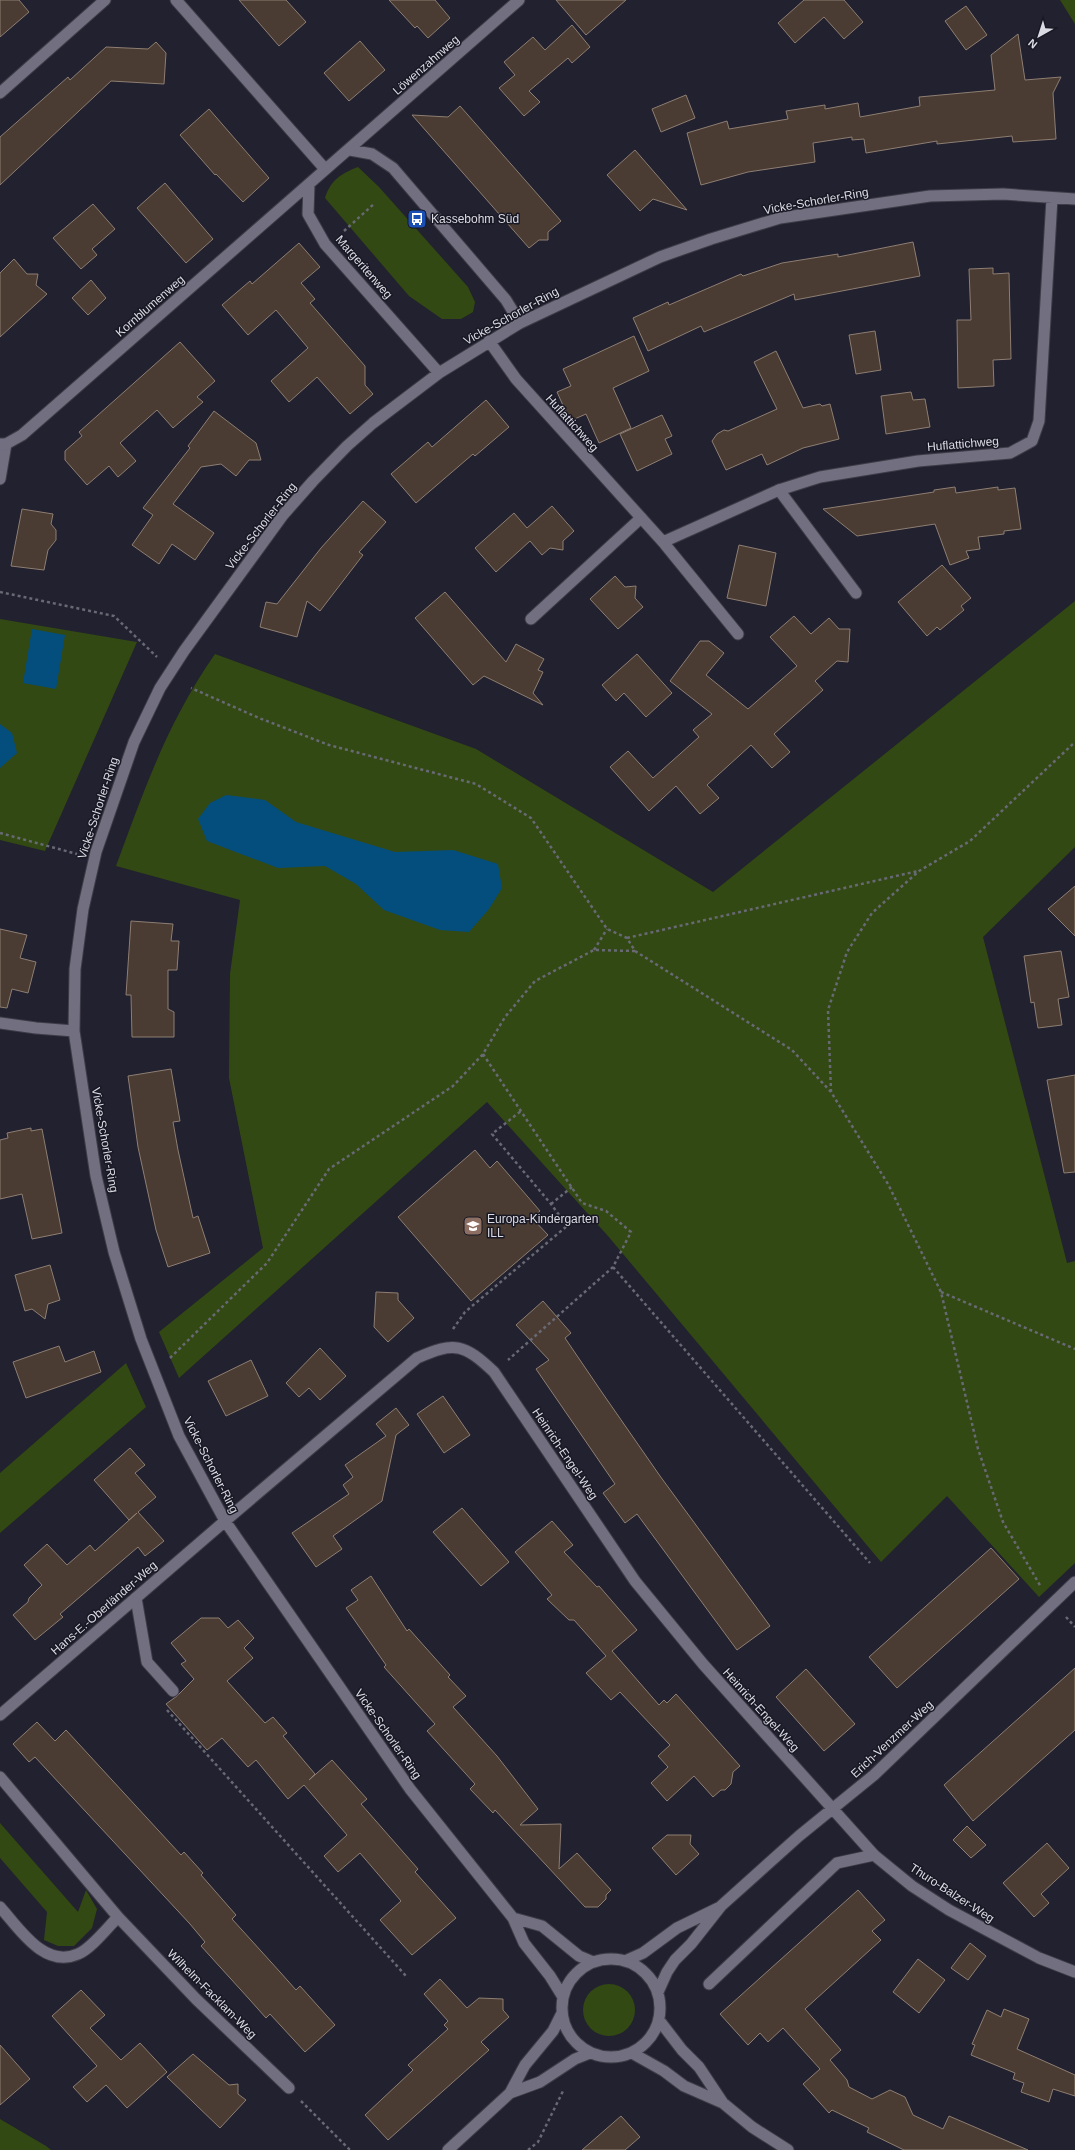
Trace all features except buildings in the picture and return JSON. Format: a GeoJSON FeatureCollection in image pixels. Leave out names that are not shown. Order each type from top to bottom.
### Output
{"type":"FeatureCollection","features":[{"type":"Feature","properties":{"kind":"street"},"geometry":{"type":"LineString","coordinates":[[0,93],[105,0]]}},
{"type":"Feature","properties":{"kind":"street"},"geometry":{"type":"LineString","coordinates":[[176,0],[324,169]]}},
{"type":"Feature","properties":{"kind":"street","name":"Löwenzahnweg"},"geometry":{"type":"LineString","coordinates":[[350,150],[520,0]]}},
{"type":"Feature","properties":{"kind":"street"},"geometry":{"type":"LineString","coordinates":[[309,184],[324,169],[350,150],[372,154],[393,168],[506,300],[520,323]]}},
{"type":"Feature","properties":{"kind":"street","name":"Margeritenweg"},"geometry":{"type":"LineString","coordinates":[[309,184],[308,214],[325,244],[439,373]]}},
{"type":"Feature","properties":{"kind":"street","name":"Kornblumenweg"},"geometry":{"type":"LineString","coordinates":[[0,479],[3,444],[22,435],[309,184]]}},
{"type":"Feature","properties":{"kind":"street","name":"Vicke-Schorler-Ring"},"geometry":{"type":"LineString","coordinates":[[563,1997],[550,1976],[524,1943],[512,1918],[410,1789],[225,1520],[180,1436],[141,1339],[114,1252],[96,1176],[74,1031],[76,962],[83,909],[96,852],[134,742],[160,688],[184,651],[229,588],[283,516],[312,481],[347,446],[373,423],[439,373],[488,341],[520,323],[660,257],[710,238],[780,218],[930,196],[1003,194],[1075,199]]}},
{"type":"Feature","properties":{"kind":"street","name":"Huflattichweg"},"geometry":{"type":"LineString","coordinates":[[663,542],[779,490],[820,477],[918,461],[1010,452],[1032,441],[1039,420],[1052,198]]}},
{"type":"Feature","properties":{"kind":"street","name":"Huflattichweg"},"geometry":{"type":"LineString","coordinates":[[488,341],[516,379],[663,542],[738,634]]}},
{"type":"Feature","properties":{"kind":"street"},"geometry":{"type":"LineString","coordinates":[[779,490],[856,593]]}},
{"type":"Feature","properties":{"kind":"street"},"geometry":{"type":"LineString","coordinates":[[530,619],[641,518]]}},
{"type":"Feature","properties":{"kind":"street"},"geometry":{"type":"LineString","coordinates":[[0,1023],[74,1031]]}},
{"type":"Feature","properties":{"kind":"street","name":"Heinrich-Engel-Weg"},"geometry":{"type":"LineString","coordinates":[[225,1520],[417,1358],[439,1348],[461,1347],[479,1358],[494,1372],[635,1581],[703,1664],[833,1811]]}},
{"type":"Feature","properties":{"kind":"street","name":"Hans-E.-Oberländer-Weg"},"geometry":{"type":"LineString","coordinates":[[0,1715],[225,1520]]}},
{"type":"Feature","properties":{"kind":"street","name":"Erich-Venzmer-Weg"},"geometry":{"type":"LineString","coordinates":[[658,1992],[667,1972],[675,1960],[691,1944],[720,1906],[799,1836],[833,1811],[874,1775],[1075,1582]]}},
{"type":"Feature","properties":{"kind":"street"},"geometry":{"type":"LineString","coordinates":[[136,1598],[147,1662],[173,1691]]}},
{"type":"Feature","properties":{"kind":"street","name":"Wilhelm-Facklam-Weg"},"geometry":{"type":"LineString","coordinates":[[0,1777],[118,1917],[196,1999],[289,2088]]}},
{"type":"Feature","properties":{"kind":"street","name":"Thuro-Balzer-Weg"},"geometry":{"type":"LineString","coordinates":[[833,1811],[874,1855],[912,1886],[955,1914],[1039,1958],[1075,1972]]}},
{"type":"Feature","properties":{"kind":"street"},"geometry":{"type":"LineString","coordinates":[[709,1984],[837,1863],[874,1855]]}},
{"type":"Feature","properties":{"kind":"street","name":"Erich-Venzmer-Weg"},"geometry":{"type":"LineString","coordinates":[[625,1960],[643,1953],[677,1928],[720,1906]]}},
{"type":"Feature","properties":{"kind":"street"},"geometry":{"type":"LineString","coordinates":[[0,1907],[32,1944],[46,1954],[63,1958],[78,1954],[118,1917]]}},
{"type":"Feature","properties":{"kind":"street"},"geometry":{"type":"LineString","coordinates":[[512,1918],[542,1926],[579,1956],[593,1962]]}},
{"type":"Feature","properties":{"kind":"street"},"geometry":{"type":"LineString","coordinates":[[448,2150],[510,2093],[525,2064],[553,2032],[562,2013],[563,1997],[569,1982],[579,1970],[593,1962],[614,1959],[625,1960],[643,1971],[651,1978],[658,1992],[660,2002],[659,2020],[654,2034],[644,2045],[632,2053],[616,2057],[598,2056],[579,2046],[571,2037],[562,2013]]}},
{"type":"Feature","properties":{"kind":"street"},"geometry":{"type":"LineString","coordinates":[[659,2020],[682,2050],[699,2067],[723,2103]]}},
{"type":"Feature","properties":{"kind":"street"},"geometry":{"type":"LineString","coordinates":[[510,2093],[540,2082],[575,2059],[590,2053]]}},
{"type":"Feature","properties":{"kind":"street"},"geometry":{"type":"LineString","coordinates":[[632,2053],[664,2071],[684,2086],[723,2103],[752,2127],[788,2150]]}},
{"type":"Feature","properties":{"kind":"path"},"geometry":{"type":"LineString","coordinates":[[344,231],[375,203]]}},
{"type":"Feature","properties":{"kind":"path"},"geometry":{"type":"LineString","coordinates":[[0,592],[114,616],[162,661]]}},
{"type":"Feature","properties":{"kind":"path"},"geometry":{"type":"LineString","coordinates":[[191,688],[259,718],[329,745],[476,784],[531,818],[607,929],[627,938],[635,951],[792,1050],[831,1092],[888,1184],[940,1292],[978,1449],[1003,1522],[1037,1583],[1053,1603]]}},
{"type":"Feature","properties":{"kind":"path"},"geometry":{"type":"LineString","coordinates":[[831,1092],[828,1010],[847,952],[872,913],[919,871],[970,841],[1075,742]]}},
{"type":"Feature","properties":{"kind":"path"},"geometry":{"type":"LineString","coordinates":[[0,833],[80,855]]}},
{"type":"Feature","properties":{"kind":"path"},"geometry":{"type":"LineString","coordinates":[[627,938],[919,871]]}},
{"type":"Feature","properties":{"kind":"path"},"geometry":{"type":"LineString","coordinates":[[594,950],[607,929]]}},
{"type":"Feature","properties":{"kind":"path"},"geometry":{"type":"LineString","coordinates":[[170,1358],[267,1263],[329,1169],[453,1086],[483,1054],[505,1017],[535,981],[594,950],[635,951]]}},
{"type":"Feature","properties":{"kind":"path"},"geometry":{"type":"LineString","coordinates":[[483,1054],[582,1203],[606,1211],[631,1232],[614,1267],[494,1372]]}},
{"type":"Feature","properties":{"kind":"path"},"geometry":{"type":"LineString","coordinates":[[439,1348],[465,1312],[567,1226],[551,1204],[492,1134],[521,1111]]}},
{"type":"Feature","properties":{"kind":"path"},"geometry":{"type":"LineString","coordinates":[[551,1204],[572,1187]]}},
{"type":"Feature","properties":{"kind":"path"},"geometry":{"type":"LineString","coordinates":[[614,1267],[870,1563]]}},
{"type":"Feature","properties":{"kind":"path"},"geometry":{"type":"LineString","coordinates":[[940,1292],[1075,1349]]}},
{"type":"Feature","properties":{"kind":"path"},"geometry":{"type":"LineString","coordinates":[[173,1691],[160,1702],[406,1976]]}},
{"type":"Feature","properties":{"kind":"path"},"geometry":{"type":"LineString","coordinates":[[528,2150],[538,2142],[566,2084]]}},
{"type":"Feature","properties":{"kind":"path"},"geometry":{"type":"LineString","coordinates":[[289,2088],[350,2150]]}},
{"type":"Feature","properties":{"kind":"green space"},"geometry":{"type":"Polygon","coordinates":[[[1060,0],[1075,0],[1075,24],[1060,0]]]}},
{"type":"Feature","properties":{"kind":"green space"},"geometry":{"type":"Polygon","coordinates":[[[358,167],[379,187],[468,287],[475,302],[473,312],[461,319],[442,319],[409,296],[325,198],[333,182],[337,178],[358,167]]]}},
{"type":"Feature","properties":{"kind":"green space"},"geometry":{"type":"Polygon","coordinates":[[[1075,601],[1075,847],[983,937],[1067,1263],[1075,1261],[1075,1563],[1039,1597],[947,1496],[881,1562],[608,1236],[487,1102],[179,1378],[159,1332],[263,1248],[229,1078],[230,974],[240,900],[116,866],[147,783],[170,731],[183,705],[215,654],[476,749],[713,892],[1075,601]]]}},
{"type":"Feature","properties":{"kind":"green space"},"geometry":{"type":"Polygon","coordinates":[[[0,619],[137,642],[45,851],[0,840],[0,619]]]}},
{"type":"Feature","properties":{"kind":"green space"},"geometry":{"type":"Polygon","coordinates":[[[126,1363],[146,1407],[0,1533],[0,1473],[126,1363]]]}},
{"type":"Feature","properties":{"kind":"green space"},"geometry":{"type":"Polygon","coordinates":[[[0,1823],[78,1912],[86,1890],[97,1909],[92,1928],[74,1946],[58,1946],[44,1940],[47,1912],[0,1858],[0,1823]]]}},
{"type":"Feature","properties":{"kind":"green space"},"geometry":{"type":"Polygon","coordinates":[[[604,1984],[614,1984],[628,1991],[635,2005],[635,2015],[628,2029],[614,2036],[604,2036],[594,2032],[587,2025],[583,2015],[583,2005],[587,1995],[594,1988],[604,1984]]]}},
{"type":"Feature","properties":{"kind":"green space"},"geometry":{"type":"Polygon","coordinates":[[[0,2119],[46,2146],[51,2150],[0,2150],[0,2119]]]}},
{"type":"Feature","properties":{"kind":"water"},"geometry":{"type":"Polygon","coordinates":[[[32,629],[65,635],[56,689],[23,683],[32,629]]]}},
{"type":"Feature","properties":{"kind":"water"},"geometry":{"type":"Polygon","coordinates":[[[0,724],[12,733],[17,753],[0,768],[0,724]]]}},
{"type":"Feature","properties":{"kind":"water"},"geometry":{"type":"Polygon","coordinates":[[[226,795],[265,800],[296,822],[395,852],[453,850],[498,864],[502,888],[489,909],[469,932],[440,930],[384,910],[356,884],[325,866],[278,868],[207,841],[198,819],[210,803],[226,795]]]}},
{"type":"Feature","properties":{"kind":"place","name":"Kassebohm Süd"},"geometry":{"type":"Point","coordinates":[417,219]}},
{"type":"Feature","properties":{"kind":"place","name":"Europa-Kindergarten ILL"},"geometry":{"type":"Point","coordinates":[473,1226]}}]}
